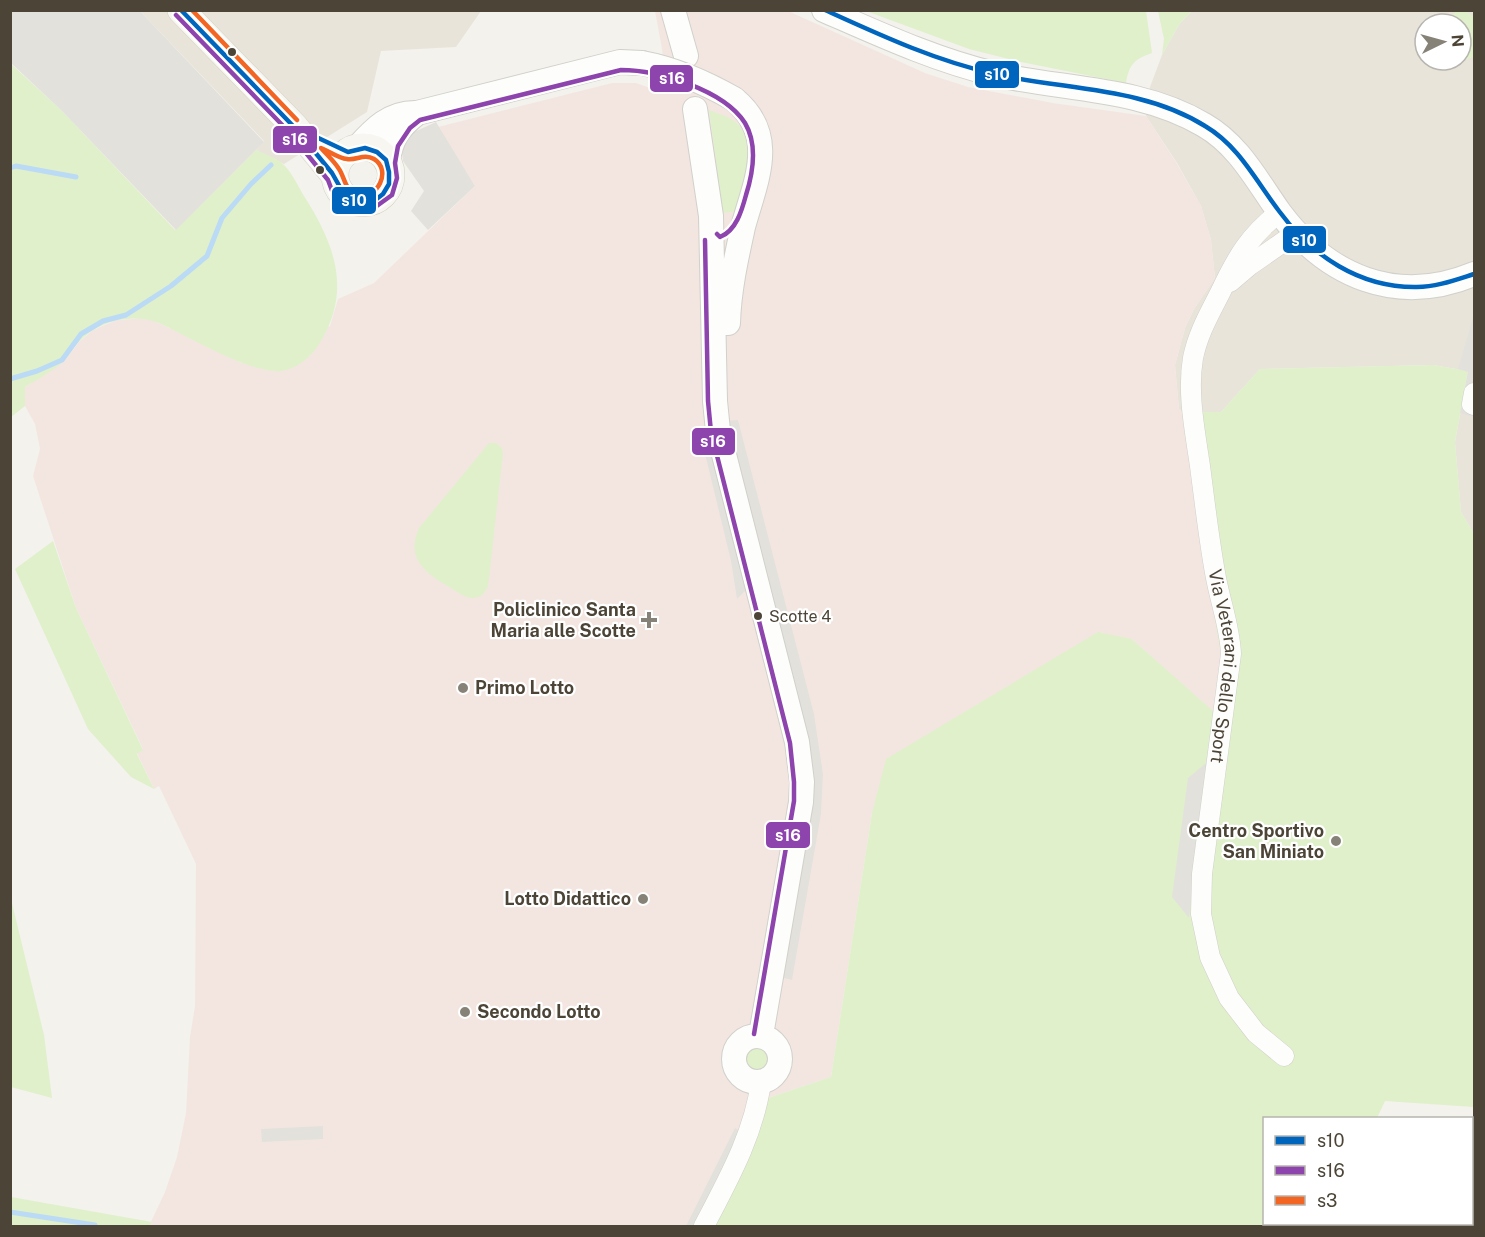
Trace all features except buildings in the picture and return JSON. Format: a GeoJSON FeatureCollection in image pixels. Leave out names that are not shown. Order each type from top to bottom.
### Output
{"type":"FeatureCollection","features":[{"type":"Feature","properties":{"kind":"main road"},"geometry":{"type":"LineString","coordinates":[[181,10],[295,127],[335,176],[340,191],[346,197],[353,201],[367,203],[377,199],[386,190],[390,177],[387,163],[382,155],[366,147],[352,150],[341,158],[336,167],[335,176]]}},
{"type":"Feature","properties":{"kind":"main road"},"geometry":{"type":"LineString","coordinates":[[295,127],[352,150]]}},
{"type":"Feature","properties":{"kind":"street"},"geometry":{"type":"LineString","coordinates":[[673,10],[686,56],[686,10]]}},
{"type":"Feature","properties":{"kind":"street"},"geometry":{"type":"LineString","coordinates":[[824,10],[894,40],[972,68],[1018,79],[1117,94],[1185,115],[1211,129],[1236,150],[1280,212],[1309,246],[1333,264],[1359,278],[1404,287],[1425,287],[1474,274]]}},
{"type":"Feature","properties":{"kind":"street"},"geometry":{"type":"LineString","coordinates":[[352,150],[384,121],[403,113],[417,113],[620,62],[662,67],[734,99],[744,108],[754,124],[761,154],[757,183],[744,224],[729,296],[727,360],[723,374],[714,388]]}},
{"type":"Feature","properties":{"kind":"street"},"geometry":{"type":"LineString","coordinates":[[695,109],[707,186],[712,240],[716,418],[722,451],[796,742],[802,782],[801,802],[761,1035]]}},
{"type":"Feature","properties":{"kind":"street"},"geometry":{"type":"LineString","coordinates":[[387,163],[391,143],[396,133],[417,113]]}},
{"type":"Feature","properties":{"kind":"street","name":"Via Veterani dello Sport"},"geometry":{"type":"LineString","coordinates":[[1280,212],[1257,231],[1244,247],[1201,330],[1194,356],[1191,381],[1193,419],[1210,538],[1230,645],[1230,674],[1202,874],[1200,905],[1205,940],[1221,985],[1247,1024],[1263,1041],[1284,1056]]}},
{"type":"Feature","properties":{"kind":"street"},"geometry":{"type":"LineString","coordinates":[[712,240],[719,246],[723,245],[732,239],[744,224]]}},
{"type":"Feature","properties":{"kind":"street","name":"Via Veterani dello Sport"},"geometry":{"type":"LineString","coordinates":[[1220,293],[1250,265],[1296,233]]}},
{"type":"Feature","properties":{"kind":"street"},"geometry":{"type":"LineString","coordinates":[[1474,393],[1472,404],[1474,405]]}},
{"type":"Feature","properties":{"kind":"street"},"geometry":{"type":"LineString","coordinates":[[761,1035],[774,1042],[781,1062],[774,1075],[761,1082],[754,1082],[743,1077],[735,1066],[734,1059],[742,1041],[761,1035]]}},
{"type":"Feature","properties":{"kind":"street"},"geometry":{"type":"LineString","coordinates":[[704,1227],[750,1132],[761,1082]]}},
{"type":"Feature","properties":{"kind":"shaded area"},"geometry":{"type":"Polygon","coordinates":[[[11,10],[140,11],[264,142],[176,230],[62,111],[11,63],[11,10]]]}},
{"type":"Feature","properties":{"kind":"shaded area"},"geometry":{"type":"Polygon","coordinates":[[[140,11],[481,11],[456,47],[381,51],[367,112],[284,164],[256,150],[264,141],[140,11]]]}},
{"type":"Feature","properties":{"kind":"shaded area","name":"Policlinico Santa Maria alle Scotte"},"geometry":{"type":"Polygon","coordinates":[[[655,11],[788,11],[925,73],[968,87],[1053,103],[1146,116],[1201,206],[1211,240],[1215,278],[1194,309],[1185,328],[1175,365],[1179,409],[1183,412],[1221,654],[1214,713],[1132,639],[872,813],[831,1077],[765,1099],[699,1226],[149,1226],[165,1192],[177,1157],[186,1113],[190,1037],[195,1006],[196,864],[159,786],[154,789],[137,753],[143,749],[76,608],[33,476],[40,449],[35,424],[25,406],[25,387],[64,361],[79,342],[93,330],[117,320],[146,318],[242,363],[330,326],[338,299],[374,283],[475,186],[438,127],[612,83],[636,83],[667,94],[655,11]]]}},
{"type":"Feature","properties":{"kind":"shaded area"},"geometry":{"type":"Polygon","coordinates":[[[1192,11],[1474,11],[1474,534],[1461,512],[1455,442],[1468,371],[1433,365],[1260,369],[1221,412],[1183,412],[1179,409],[1175,365],[1185,328],[1194,309],[1215,278],[1211,240],[1201,206],[1177,163],[1146,116],[1150,87],[1162,55],[1180,23],[1192,11]]]}},
{"type":"Feature","properties":{"kind":"shaded area"},"geometry":{"type":"Polygon","coordinates":[[[436,122],[475,186],[428,230],[411,211],[424,191],[403,161],[402,153],[412,133],[436,122]]]}},
{"type":"Feature","properties":{"kind":"shaded area"},"geometry":{"type":"Polygon","coordinates":[[[1474,314],[1474,417],[1460,413],[1468,372],[1458,369],[1474,314]]]}},
{"type":"Feature","properties":{"kind":"shaded area"},"geometry":{"type":"Polygon","coordinates":[[[738,420],[814,714],[823,774],[821,814],[792,980],[780,977],[809,813],[724,421],[738,420]]]}},
{"type":"Feature","properties":{"kind":"shaded area"},"geometry":{"type":"Polygon","coordinates":[[[711,424],[749,587],[737,599],[731,561],[700,433],[711,424]]]}},
{"type":"Feature","properties":{"kind":"shaded area"},"geometry":{"type":"Polygon","coordinates":[[[1206,763],[1189,918],[1172,897],[1188,778],[1206,763]]]}},
{"type":"Feature","properties":{"kind":"shaded area"},"geometry":{"type":"Polygon","coordinates":[[[323,1126],[323,1139],[262,1142],[261,1129],[323,1126]]]}},
{"type":"Feature","properties":{"kind":"shaded area"},"geometry":{"type":"Polygon","coordinates":[[[735,1128],[743,1132],[699,1226],[686,1226],[735,1128]]]}},
{"type":"Feature","properties":{"kind":"green space"},"geometry":{"type":"Polygon","coordinates":[[[866,11],[1146,11],[1152,53],[1134,63],[1126,83],[969,49],[866,11]]]}},
{"type":"Feature","properties":{"kind":"green space"},"geometry":{"type":"Polygon","coordinates":[[[1158,11],[1192,11],[1180,23],[1162,55],[1164,39],[1158,11]]]}},
{"type":"Feature","properties":{"kind":"green space"},"geometry":{"type":"Polygon","coordinates":[[[1473,16],[1474,17],[1473,57],[1473,16]]]}},
{"type":"Feature","properties":{"kind":"green space"},"geometry":{"type":"Polygon","coordinates":[[[10,63],[62,111],[175,230],[256,150],[275,158],[284,165],[324,231],[335,267],[336,303],[321,341],[310,356],[300,364],[288,369],[270,371],[238,361],[159,323],[137,319],[116,321],[105,324],[86,335],[60,365],[25,387],[25,406],[11,417],[10,63]]]}},
{"type":"Feature","properties":{"kind":"green space"},"geometry":{"type":"Polygon","coordinates":[[[709,110],[731,119],[741,127],[747,138],[748,175],[739,211],[723,213],[709,110]]]}},
{"type":"Feature","properties":{"kind":"green space"},"geometry":{"type":"Polygon","coordinates":[[[1433,365],[1468,371],[1455,442],[1461,512],[1474,534],[1474,1107],[1385,1101],[1377,1117],[1263,1117],[1263,1225],[1333,1226],[715,1226],[756,1136],[765,1099],[831,1077],[872,813],[886,759],[1098,632],[1132,639],[1214,712],[1221,654],[1196,509],[1183,412],[1221,412],[1260,369],[1433,365]]]}},
{"type":"Feature","properties":{"kind":"green space"},"geometry":{"type":"Polygon","coordinates":[[[489,443],[496,443],[502,448],[503,453],[488,587],[481,596],[471,598],[441,582],[420,564],[416,557],[415,539],[419,528],[489,443]]]}},
{"type":"Feature","properties":{"kind":"green space"},"geometry":{"type":"Polygon","coordinates":[[[53,541],[76,608],[143,750],[137,754],[154,789],[131,777],[88,729],[15,569],[53,541]]]}},
{"type":"Feature","properties":{"kind":"green space"},"geometry":{"type":"Polygon","coordinates":[[[10,895],[44,1035],[52,1098],[11,1087],[10,895]]]}},
{"type":"Feature","properties":{"kind":"green space"},"geometry":{"type":"Polygon","coordinates":[[[757,1047],[766,1050],[769,1059],[766,1068],[757,1071],[748,1068],[745,1059],[748,1050],[757,1047]]]}},
{"type":"Feature","properties":{"kind":"green space"},"geometry":{"type":"Polygon","coordinates":[[[10,1197],[152,1222],[149,1226],[11,1226],[10,1197]]]}},
{"type":"Feature","properties":{"kind":"waterway"},"geometry":{"type":"LineString","coordinates":[[10,379],[62,360],[81,334],[103,321],[126,315],[171,286],[207,256],[222,218],[271,165]]}},
{"type":"Feature","properties":{"kind":"waterway"},"geometry":{"type":"LineString","coordinates":[[10,168],[16,166],[76,177]]}},
{"type":"Feature","properties":{"kind":"waterway"},"geometry":{"type":"LineString","coordinates":[[10,1212],[95,1225]]}},
{"type":"Feature","properties":{"kind":"transit line","name":"s10"},"geometry":{"type":"LineString","coordinates":[[181,10],[296,129],[332,173],[345,196],[360,203],[374,201],[383,194],[389,184],[389,172],[386,160],[377,152],[365,148],[348,152],[295,127]]}},
{"type":"Feature","properties":{"kind":"transit line","name":"s3"},"geometry":{"type":"LineString","coordinates":[[192,10],[297,120]]}},
{"type":"Feature","properties":{"kind":"transit line","name":"s10"},"geometry":{"type":"LineString","coordinates":[[825,10],[908,47],[973,69],[1103,91],[1156,104],[1181,113],[1205,126],[1228,144],[1279,211],[1306,242],[1322,255],[1357,275],[1396,286],[1424,287],[1474,274]]}},
{"type":"Feature","properties":{"kind":"transit line","name":"s16"},"geometry":{"type":"LineString","coordinates":[[176,15],[289,132],[328,180],[334,196],[350,208],[362,210],[374,208],[392,195],[397,178],[395,163],[398,146],[410,128],[420,120],[621,70],[653,74],[689,84],[722,101],[735,111],[745,123],[752,140],[752,168],[740,213],[726,234],[720,237],[717,234]]}},
{"type":"Feature","properties":{"kind":"transit line","name":"s3"},"geometry":{"type":"LineString","coordinates":[[321,148],[344,158],[370,157],[374,159],[382,170],[380,183],[371,193],[364,195],[353,193],[337,166],[321,148]]}},
{"type":"Feature","properties":{"kind":"transit line","name":"s16"},"geometry":{"type":"LineString","coordinates":[[705,240],[708,401],[711,432],[790,743],[794,782],[794,801],[754,1034]]}},
{"type":"Feature","properties":{"kind":"place","name":"Scotte 4"},"geometry":{"type":"Point","coordinates":[758,616]}},
{"type":"Feature","properties":{"kind":"place","name":"Policlinico Santa Maria alle Scotte"},"geometry":{"type":"Point","coordinates":[649,620]}},
{"type":"Feature","properties":{"kind":"place","name":"Primo Lotto"},"geometry":{"type":"Point","coordinates":[463,688]}},
{"type":"Feature","properties":{"kind":"place","name":"Centro Sportivo San Miniato"},"geometry":{"type":"Point","coordinates":[1336,841]}},
{"type":"Feature","properties":{"kind":"place","name":"Lotto Didattico"},"geometry":{"type":"Point","coordinates":[643,899]}},
{"type":"Feature","properties":{"kind":"place","name":"Secondo Lotto"},"geometry":{"type":"Point","coordinates":[465,1012]}}]}
